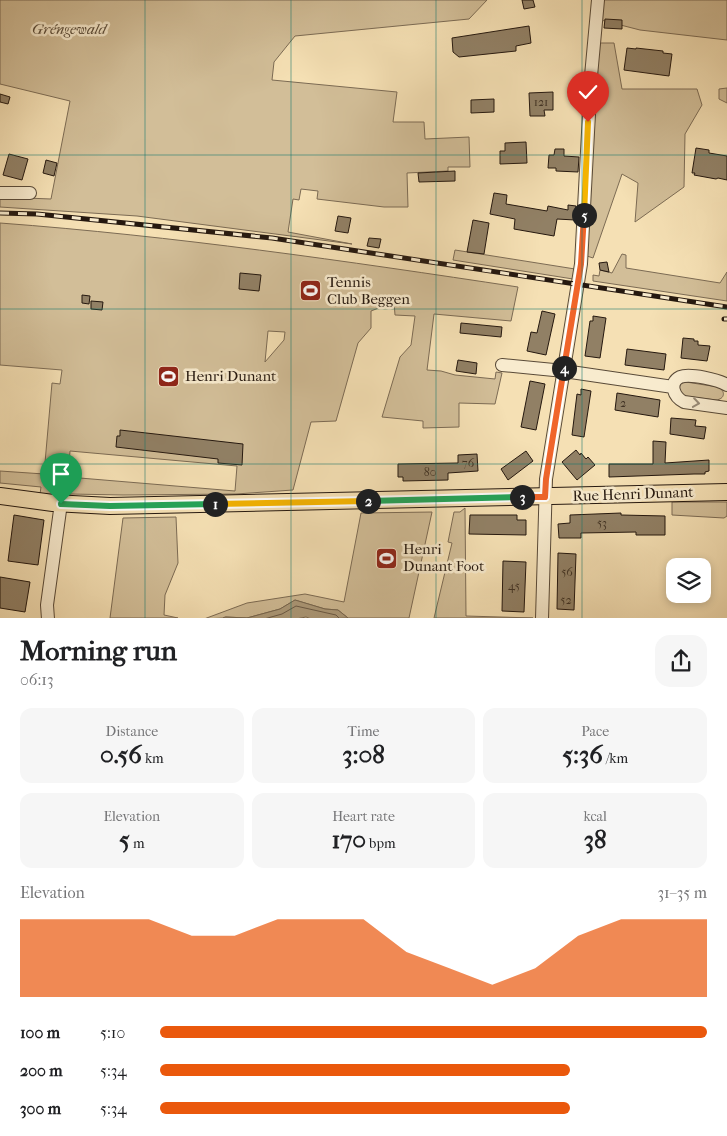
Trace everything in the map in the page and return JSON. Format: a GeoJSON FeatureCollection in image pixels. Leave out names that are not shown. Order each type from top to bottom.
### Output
{"type":"FeatureCollection","features":[{"type":"Feature","properties":{"kind":"main road","name":"Rue Henri Dunant"},"geometry":{"type":"LineString","coordinates":[[0,496],[61,504],[110,506],[727,492]]}},
{"type":"Feature","properties":{"kind":"street"},"geometry":{"type":"LineString","coordinates":[[542,618],[546,479],[581,264],[591,76],[598,0]]}},
{"type":"Feature","properties":{"kind":"street"},"geometry":{"type":"LineString","coordinates":[[0,194],[30,193]]}},
{"type":"Feature","properties":{"kind":"street"},"geometry":{"type":"LineString","coordinates":[[502,365],[564,370],[673,387]]}},
{"type":"Feature","properties":{"kind":"street"},"geometry":{"type":"LineString","coordinates":[[727,385],[720,381],[687,376],[681,377],[673,387],[674,394],[684,402],[727,408]]}},
{"type":"Feature","properties":{"kind":"street"},"geometry":{"type":"LineString","coordinates":[[48,618],[47,605],[61,504]]}},
{"type":"Feature","properties":{"kind":"green space","name":"Gréngewald"},"geometry":{"type":"Polygon","coordinates":[[[0,0],[487,0],[469,19],[295,36],[274,62],[272,80],[397,92],[393,122],[424,122],[425,139],[469,137],[470,167],[448,167],[448,171],[407,173],[408,207],[384,207],[317,199],[318,191],[301,189],[299,200],[293,199],[288,232],[352,244],[137,216],[0,207],[0,197],[51,199],[70,101],[0,84],[0,0]]]}},
{"type":"Feature","properties":{"kind":"green space"},"geometry":{"type":"Polygon","coordinates":[[[600,0],[727,0],[727,40],[640,30],[601,20],[600,0]]]}},
{"type":"Feature","properties":{"kind":"green space"},"geometry":{"type":"Polygon","coordinates":[[[599,43],[614,43],[622,89],[697,89],[702,105],[685,134],[684,187],[635,222],[638,183],[622,174],[593,258],[587,256],[599,43]]]}},
{"type":"Feature","properties":{"kind":"green space"},"geometry":{"type":"Polygon","coordinates":[[[727,88],[727,103],[719,99],[719,89],[727,88]]]}},
{"type":"Feature","properties":{"kind":"green space"},"geometry":{"type":"Polygon","coordinates":[[[0,223],[195,242],[518,287],[511,321],[434,314],[427,370],[495,379],[496,372],[502,373],[495,404],[459,403],[459,427],[423,428],[423,421],[382,417],[400,357],[411,345],[415,316],[395,315],[394,302],[371,311],[371,328],[358,343],[336,421],[311,422],[293,490],[236,494],[70,494],[66,504],[39,501],[41,487],[0,483],[0,471],[44,474],[52,383],[60,384],[62,370],[0,365],[0,223]],[[268,331],[265,362],[284,340],[285,332],[268,331]],[[70,451],[68,477],[235,491],[237,466],[70,451]]]}},
{"type":"Feature","properties":{"kind":"green space"},"geometry":{"type":"Polygon","coordinates":[[[455,250],[575,269],[573,279],[453,260],[455,250]]]}},
{"type":"Feature","properties":{"kind":"green space"},"geometry":{"type":"Polygon","coordinates":[[[622,254],[626,255],[626,268],[720,283],[727,272],[727,301],[593,281],[593,275],[599,276],[600,270],[612,273],[622,254]]]}},
{"type":"Feature","properties":{"kind":"green space"},"geometry":{"type":"Polygon","coordinates":[[[686,382],[718,387],[723,393],[723,397],[716,400],[684,396],[680,394],[679,386],[686,382]]]}},
{"type":"Feature","properties":{"kind":"green space"},"geometry":{"type":"Polygon","coordinates":[[[672,502],[727,502],[727,516],[724,518],[672,515],[672,502]]]}},
{"type":"Feature","properties":{"kind":"green space"},"geometry":{"type":"Polygon","coordinates":[[[465,508],[466,616],[533,618],[434,618],[452,543],[448,542],[454,512],[460,512],[465,508]]]}},
{"type":"Feature","properties":{"kind":"green space","name":"Henri Dunant Foot"},"geometry":{"type":"Polygon","coordinates":[[[432,512],[409,618],[348,618],[338,610],[325,609],[295,600],[280,609],[247,618],[207,618],[247,603],[305,594],[344,602],[361,513],[432,512]]]}},
{"type":"Feature","properties":{"kind":"green space"},"geometry":{"type":"Polygon","coordinates":[[[176,517],[178,563],[165,595],[164,615],[178,618],[110,618],[123,518],[176,517]]]}},
{"type":"Feature","properties":{"kind":"water"},"geometry":{"type":"Polygon","coordinates":[[[295,600],[325,609],[338,610],[348,618],[247,618],[280,609],[295,600]]]}},
{"type":"Feature","properties":{"kind":"building"},"geometry":{"type":"Polygon","coordinates":[[[522,0],[533,0],[535,7],[524,9],[522,0]]]}},
{"type":"Feature","properties":{"kind":"building"},"geometry":{"type":"Polygon","coordinates":[[[605,19],[622,20],[622,29],[604,28],[605,19]]]}},
{"type":"Feature","properties":{"kind":"building"},"geometry":{"type":"Polygon","coordinates":[[[529,26],[531,43],[516,46],[516,51],[459,57],[453,52],[452,38],[529,26]]]}},
{"type":"Feature","properties":{"kind":"building"},"geometry":{"type":"Polygon","coordinates":[[[627,48],[663,51],[663,53],[672,54],[669,76],[624,70],[627,48]]]}},
{"type":"Feature","properties":{"kind":"building"},"geometry":{"type":"Polygon","coordinates":[[[553,92],[553,110],[544,110],[545,116],[530,116],[529,93],[553,92]]]}},
{"type":"Feature","properties":{"kind":"building"},"geometry":{"type":"Polygon","coordinates":[[[0,94],[10,97],[8,104],[0,102],[0,94]]]}},
{"type":"Feature","properties":{"kind":"building"},"geometry":{"type":"Polygon","coordinates":[[[494,99],[494,112],[471,113],[471,100],[494,99]]]}},
{"type":"Feature","properties":{"kind":"building"},"geometry":{"type":"Polygon","coordinates":[[[526,142],[527,163],[500,164],[500,151],[505,151],[505,143],[526,142]]]}},
{"type":"Feature","properties":{"kind":"building"},"geometry":{"type":"Polygon","coordinates":[[[696,148],[709,150],[709,153],[727,156],[727,180],[694,175],[695,173],[692,173],[696,148]]]}},
{"type":"Feature","properties":{"kind":"building"},"geometry":{"type":"Polygon","coordinates":[[[555,149],[564,149],[564,156],[579,157],[578,172],[556,171],[556,168],[548,168],[549,155],[554,155],[555,149]]]}},
{"type":"Feature","properties":{"kind":"building"},"geometry":{"type":"Polygon","coordinates":[[[9,154],[28,159],[22,180],[3,175],[9,154]]]}},
{"type":"Feature","properties":{"kind":"building"},"geometry":{"type":"Polygon","coordinates":[[[46,160],[57,163],[54,176],[43,173],[46,160]]]}},
{"type":"Feature","properties":{"kind":"building"},"geometry":{"type":"Polygon","coordinates":[[[455,171],[455,181],[419,182],[418,173],[455,171]]]}},
{"type":"Feature","properties":{"kind":"building"},"geometry":{"type":"Polygon","coordinates":[[[494,193],[507,195],[506,204],[547,211],[548,206],[568,210],[568,205],[576,206],[575,220],[557,219],[554,236],[514,229],[515,219],[490,214],[494,193]]]}},
{"type":"Feature","properties":{"kind":"building"},"geometry":{"type":"Polygon","coordinates":[[[338,216],[351,218],[348,233],[335,231],[338,216]]]}},
{"type":"Feature","properties":{"kind":"building"},"geometry":{"type":"Polygon","coordinates":[[[473,220],[489,223],[484,254],[467,252],[473,220]]]}},
{"type":"Feature","properties":{"kind":"building"},"geometry":{"type":"Polygon","coordinates":[[[369,238],[381,239],[379,248],[367,246],[369,238]]]}},
{"type":"Feature","properties":{"kind":"building"},"geometry":{"type":"Polygon","coordinates":[[[607,262],[609,272],[600,270],[599,263],[607,262]]]}},
{"type":"Feature","properties":{"kind":"building"},"geometry":{"type":"Polygon","coordinates":[[[240,273],[261,275],[259,291],[239,289],[240,273]]]}},
{"type":"Feature","properties":{"kind":"building"},"geometry":{"type":"Polygon","coordinates":[[[82,295],[90,296],[89,304],[82,303],[82,295]]]}},
{"type":"Feature","properties":{"kind":"building"},"geometry":{"type":"Polygon","coordinates":[[[91,301],[103,302],[102,310],[91,309],[91,301]]]}},
{"type":"Feature","properties":{"kind":"building"},"geometry":{"type":"Polygon","coordinates":[[[542,311],[555,314],[546,355],[527,351],[531,332],[537,333],[542,311]]]}},
{"type":"Feature","properties":{"kind":"building"},"geometry":{"type":"Polygon","coordinates":[[[593,316],[606,318],[600,358],[585,356],[590,321],[593,321],[593,316]]]}},
{"type":"Feature","properties":{"kind":"building"},"geometry":{"type":"Polygon","coordinates":[[[461,323],[502,327],[501,337],[460,333],[461,323]]]}},
{"type":"Feature","properties":{"kind":"building"},"geometry":{"type":"Polygon","coordinates":[[[683,338],[694,339],[694,341],[698,341],[698,345],[710,346],[707,361],[681,358],[683,338]]]}},
{"type":"Feature","properties":{"kind":"building"},"geometry":{"type":"Polygon","coordinates":[[[627,349],[666,354],[664,370],[625,365],[627,349]]]}},
{"type":"Feature","properties":{"kind":"building"},"geometry":{"type":"Polygon","coordinates":[[[458,360],[477,363],[476,374],[456,371],[458,360]]]}},
{"type":"Feature","properties":{"kind":"building"},"geometry":{"type":"Polygon","coordinates":[[[530,381],[545,384],[536,430],[521,427],[530,381]]]}},
{"type":"Feature","properties":{"kind":"building"},"geometry":{"type":"Polygon","coordinates":[[[581,389],[591,391],[584,437],[572,435],[577,394],[581,395],[581,389]]]}},
{"type":"Feature","properties":{"kind":"building"},"geometry":{"type":"Polygon","coordinates":[[[617,393],[660,400],[658,417],[615,410],[617,393]]]}},
{"type":"Feature","properties":{"kind":"building"},"geometry":{"type":"Polygon","coordinates":[[[671,418],[696,420],[695,426],[706,427],[704,439],[670,434],[671,418]]]}},
{"type":"Feature","properties":{"kind":"building"},"geometry":{"type":"Polygon","coordinates":[[[120,430],[243,444],[242,465],[218,463],[218,459],[116,447],[117,436],[120,436],[120,430]]]}},
{"type":"Feature","properties":{"kind":"building"},"geometry":{"type":"Polygon","coordinates":[[[653,441],[666,442],[665,463],[709,460],[709,471],[705,472],[705,474],[609,477],[609,464],[653,464],[653,441]]]}},
{"type":"Feature","properties":{"kind":"building"},"geometry":{"type":"Polygon","coordinates":[[[576,450],[586,459],[588,457],[595,465],[577,480],[562,462],[576,450]]]}},
{"type":"Feature","properties":{"kind":"building"},"geometry":{"type":"Polygon","coordinates":[[[526,451],[533,461],[508,480],[501,469],[526,451]]]}},
{"type":"Feature","properties":{"kind":"building"},"geometry":{"type":"Polygon","coordinates":[[[477,454],[478,471],[448,473],[448,480],[403,481],[403,477],[398,477],[398,464],[458,463],[458,455],[477,454]]]}},
{"type":"Feature","properties":{"kind":"building"},"geometry":{"type":"Polygon","coordinates":[[[621,513],[621,515],[665,516],[665,535],[636,535],[636,532],[581,533],[581,538],[559,538],[558,524],[570,523],[570,515],[621,513]]]}},
{"type":"Feature","properties":{"kind":"building"},"geometry":{"type":"Polygon","coordinates":[[[14,515],[44,520],[38,565],[8,561],[14,515]]]}},
{"type":"Feature","properties":{"kind":"building"},"geometry":{"type":"Polygon","coordinates":[[[470,515],[517,515],[517,520],[526,520],[526,535],[469,534],[470,515]]]}},
{"type":"Feature","properties":{"kind":"building"},"geometry":{"type":"Polygon","coordinates":[[[558,553],[576,554],[574,610],[557,609],[558,553]]]}},
{"type":"Feature","properties":{"kind":"building"},"geometry":{"type":"Polygon","coordinates":[[[503,561],[526,562],[524,612],[502,611],[503,561]]]}},
{"type":"Feature","properties":{"kind":"building"},"geometry":{"type":"Polygon","coordinates":[[[0,577],[30,582],[25,612],[0,608],[0,577]]]}},
{"type":"Feature","properties":{"kind":"railway"},"geometry":{"type":"LineString","coordinates":[[0,213],[37,214],[272,238],[727,307]]}},
{"type":"Feature","properties":{"kind":"place","name":"Tennis Club Beggen"},"geometry":{"type":"Point","coordinates":[311,291]}},
{"type":"Feature","properties":{"kind":"place","name":"Henri Dunant"},"geometry":{"type":"Point","coordinates":[169,376]}},
{"type":"Feature","properties":{"kind":"place","name":"Henri Dunant Foot"},"geometry":{"type":"Point","coordinates":[387,558]}},
{"type":"Feature","properties":{"kind":"route"},"geometry":{"type":"LineString","coordinates":[[61,504],[110,506],[545,497],[546,479],[581,264],[588,122]]}}]}
